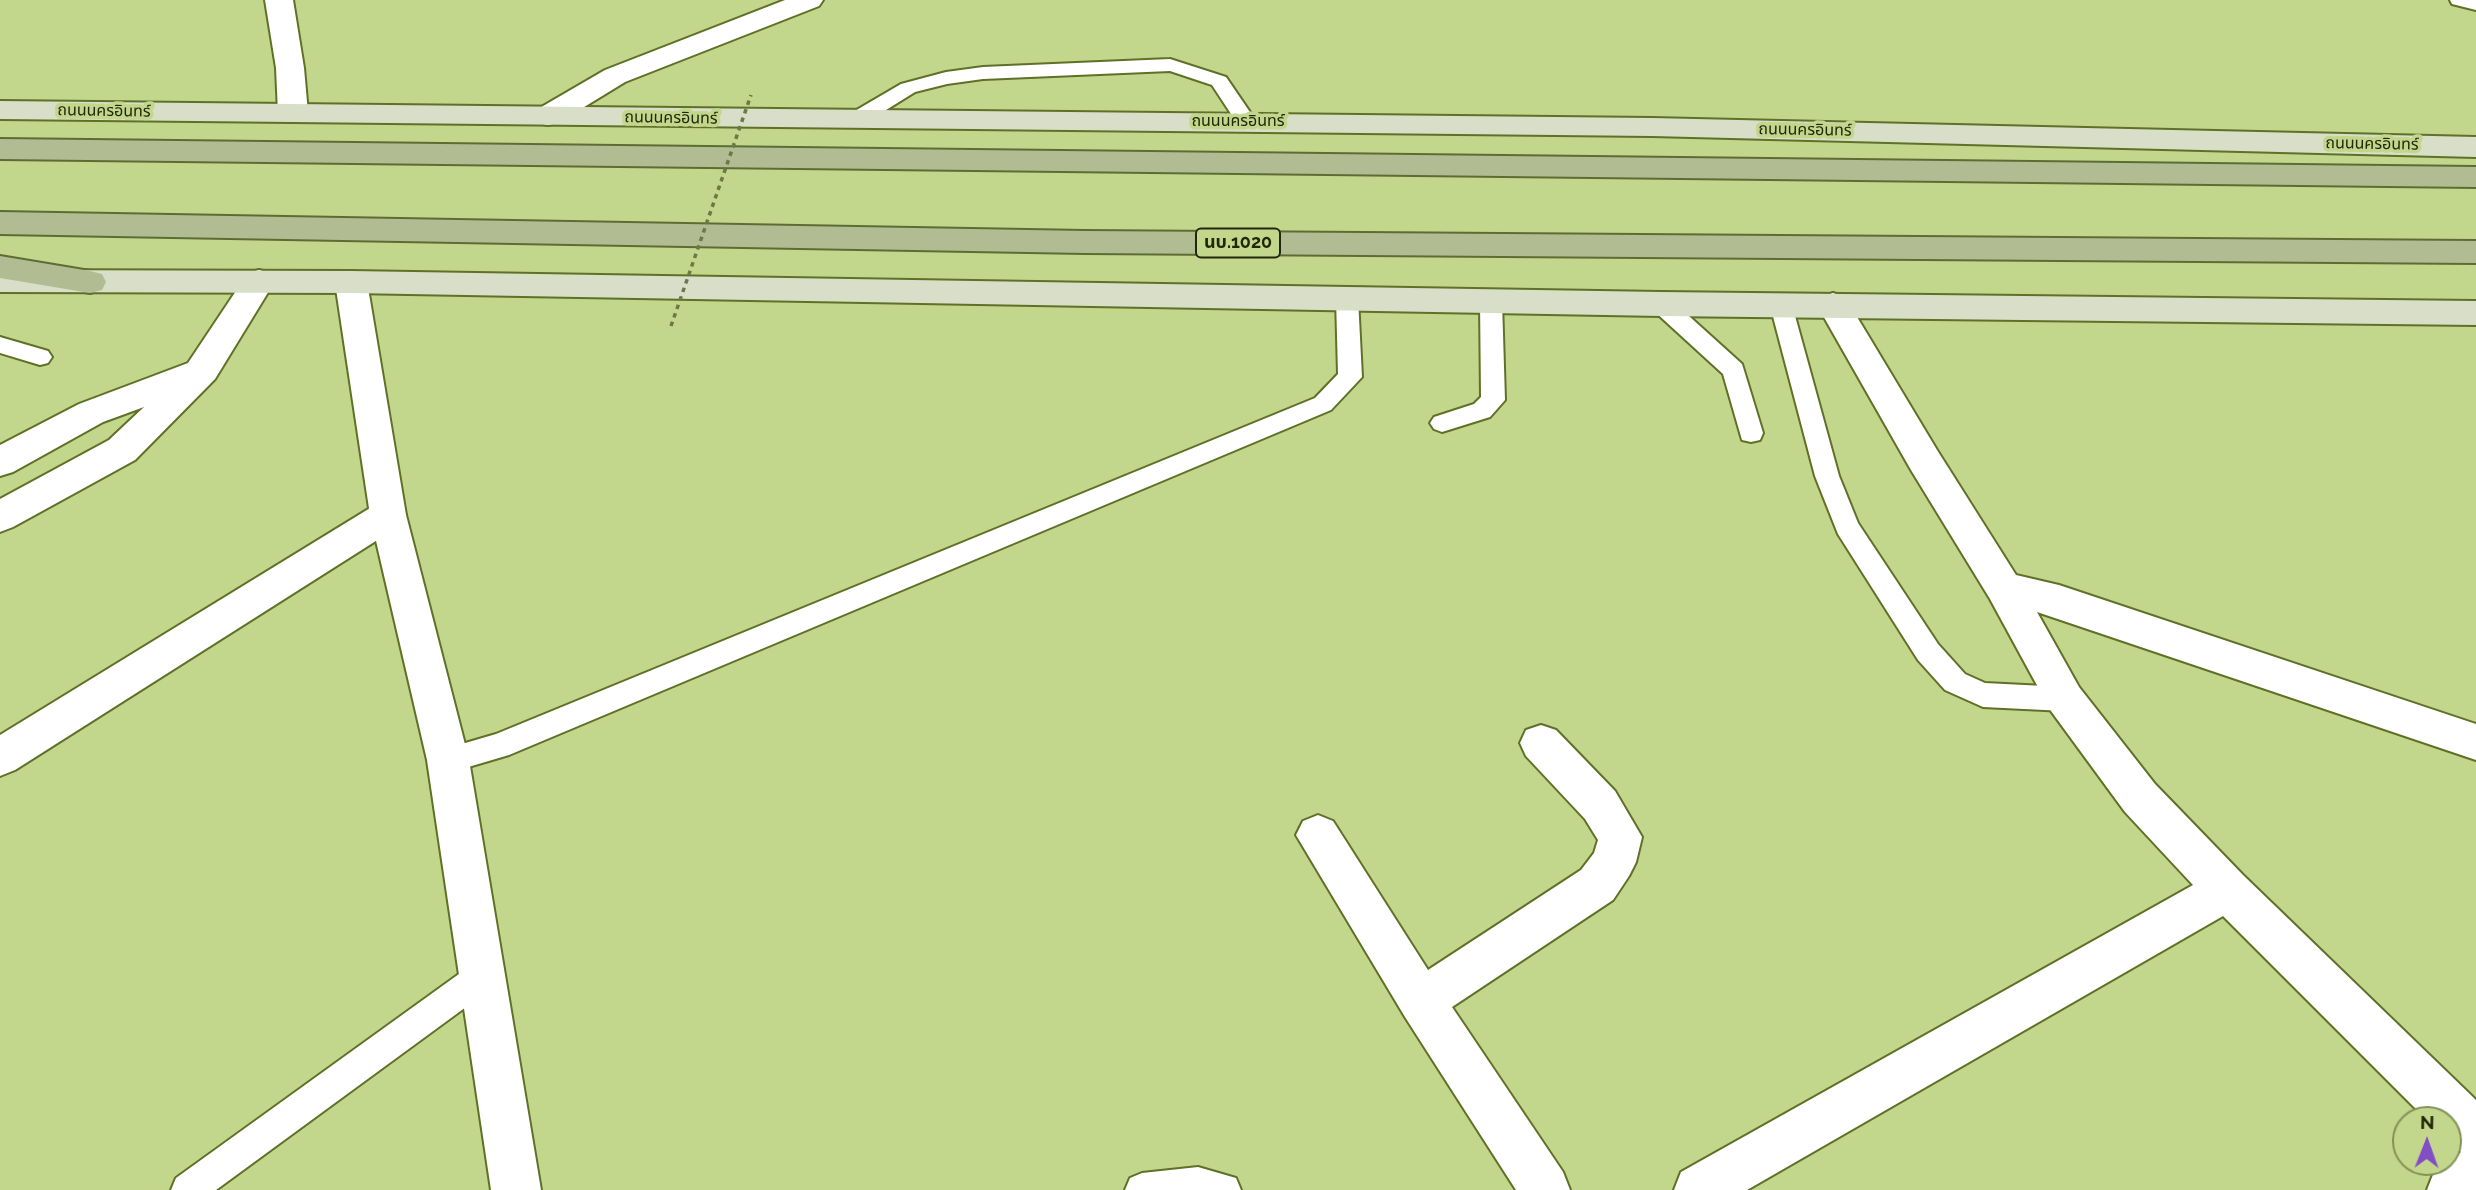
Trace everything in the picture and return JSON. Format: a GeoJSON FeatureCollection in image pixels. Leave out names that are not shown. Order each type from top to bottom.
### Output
{"type":"FeatureCollection","features":[{"type":"Feature","properties":{"kind":"main road","name":"ถนนนครอินทร์"},"geometry":{"type":"LineString","coordinates":[[0,110],[1639,126],[2476,147]]}},
{"type":"Feature","properties":{"kind":"main road","name":"ถนนนครอินทร์"},"geometry":{"type":"LineString","coordinates":[[0,149],[2476,177]]}},
{"type":"Feature","properties":{"kind":"main road","name":"นบ.1020"},"geometry":{"type":"LineString","coordinates":[[0,223],[1098,242],[2476,252]]}},
{"type":"Feature","properties":{"kind":"main road"},"geometry":{"type":"LineString","coordinates":[[0,267],[90,282]]}},
{"type":"Feature","properties":{"kind":"main road"},"geometry":{"type":"LineString","coordinates":[[0,281],[351,282],[1661,304],[2476,313]]}},
{"type":"Feature","properties":{"kind":"street"},"geometry":{"type":"LineString","coordinates":[[279,0],[290,68],[293,114]]}},
{"type":"Feature","properties":{"kind":"street"},"geometry":{"type":"LineString","coordinates":[[548,116],[615,76],[808,0]]}},
{"type":"Feature","properties":{"kind":"street"},"geometry":{"type":"LineString","coordinates":[[0,517],[122,450],[204,370],[259,281]]}},
{"type":"Feature","properties":{"kind":"street"},"geometry":{"type":"LineString","coordinates":[[351,282],[388,516],[448,760],[516,1190]]}},
{"type":"Feature","properties":{"kind":"street"},"geometry":{"type":"LineString","coordinates":[[1833,305],[1918,450],[2004,588],[2065,699],[2140,798],[2227,890],[2476,1134]]}},
{"type":"Feature","properties":{"kind":"street"},"geometry":{"type":"LineString","coordinates":[[0,462],[91,413],[204,370]]}},
{"type":"Feature","properties":{"kind":"street"},"geometry":{"type":"LineString","coordinates":[[0,757],[388,516]]}},
{"type":"Feature","properties":{"kind":"street"},"geometry":{"type":"LineString","coordinates":[[2004,588],[2059,601],[2476,742]]}},
{"type":"Feature","properties":{"kind":"street"},"geometry":{"type":"LineString","coordinates":[[1421,1001],[1597,885],[1614,862],[1620,837],[1600,805],[1541,743]]}},
{"type":"Feature","properties":{"kind":"street"},"geometry":{"type":"LineString","coordinates":[[1318,835],[1421,1001],[1545,1190]]}},
{"type":"Feature","properties":{"kind":"street"},"geometry":{"type":"LineString","coordinates":[[1699,1190],[2227,890]]}},
{"type":"Feature","properties":{"kind":"street"},"geometry":{"type":"LineString","coordinates":[[2452,1190],[2476,1171]]}},
{"type":"Feature","properties":{"kind":"lane"},"geometry":{"type":"LineString","coordinates":[[2459,0],[2476,4]]}},
{"type":"Feature","properties":{"kind":"lane"},"geometry":{"type":"LineString","coordinates":[[855,120],[908,88],[946,78],[983,73],[1170,65],[1219,81],[1245,121]]}},
{"type":"Feature","properties":{"kind":"lane"},"geometry":{"type":"LineString","coordinates":[[448,760],[499,746],[1323,404],[1350,377],[1347,298]]}},
{"type":"Feature","properties":{"kind":"lane"},"geometry":{"type":"LineString","coordinates":[[1442,423],[1482,411],[1493,400],[1491,300]]}},
{"type":"Feature","properties":{"kind":"lane"},"geometry":{"type":"LineString","coordinates":[[1661,304],[1734,370],[1751,433]]}},
{"type":"Feature","properties":{"kind":"lane"},"geometry":{"type":"LineString","coordinates":[[1781,305],[1827,476],[1847,527],[1928,652],[1955,682],[1983,695],[2065,699]]}},
{"type":"Feature","properties":{"kind":"lane"},"geometry":{"type":"LineString","coordinates":[[0,345],[40,357]]}},
{"type":"Feature","properties":{"kind":"lane"},"geometry":{"type":"LineString","coordinates":[[188,1190],[481,977]]}},
{"type":"Feature","properties":{"kind":"lane"},"geometry":{"type":"LineString","coordinates":[[1142,1190],[1198,1184],[1224,1190]]}},
{"type":"Feature","properties":{"kind":"path"},"geometry":{"type":"LineString","coordinates":[[671,326],[751,95]]}}]}
